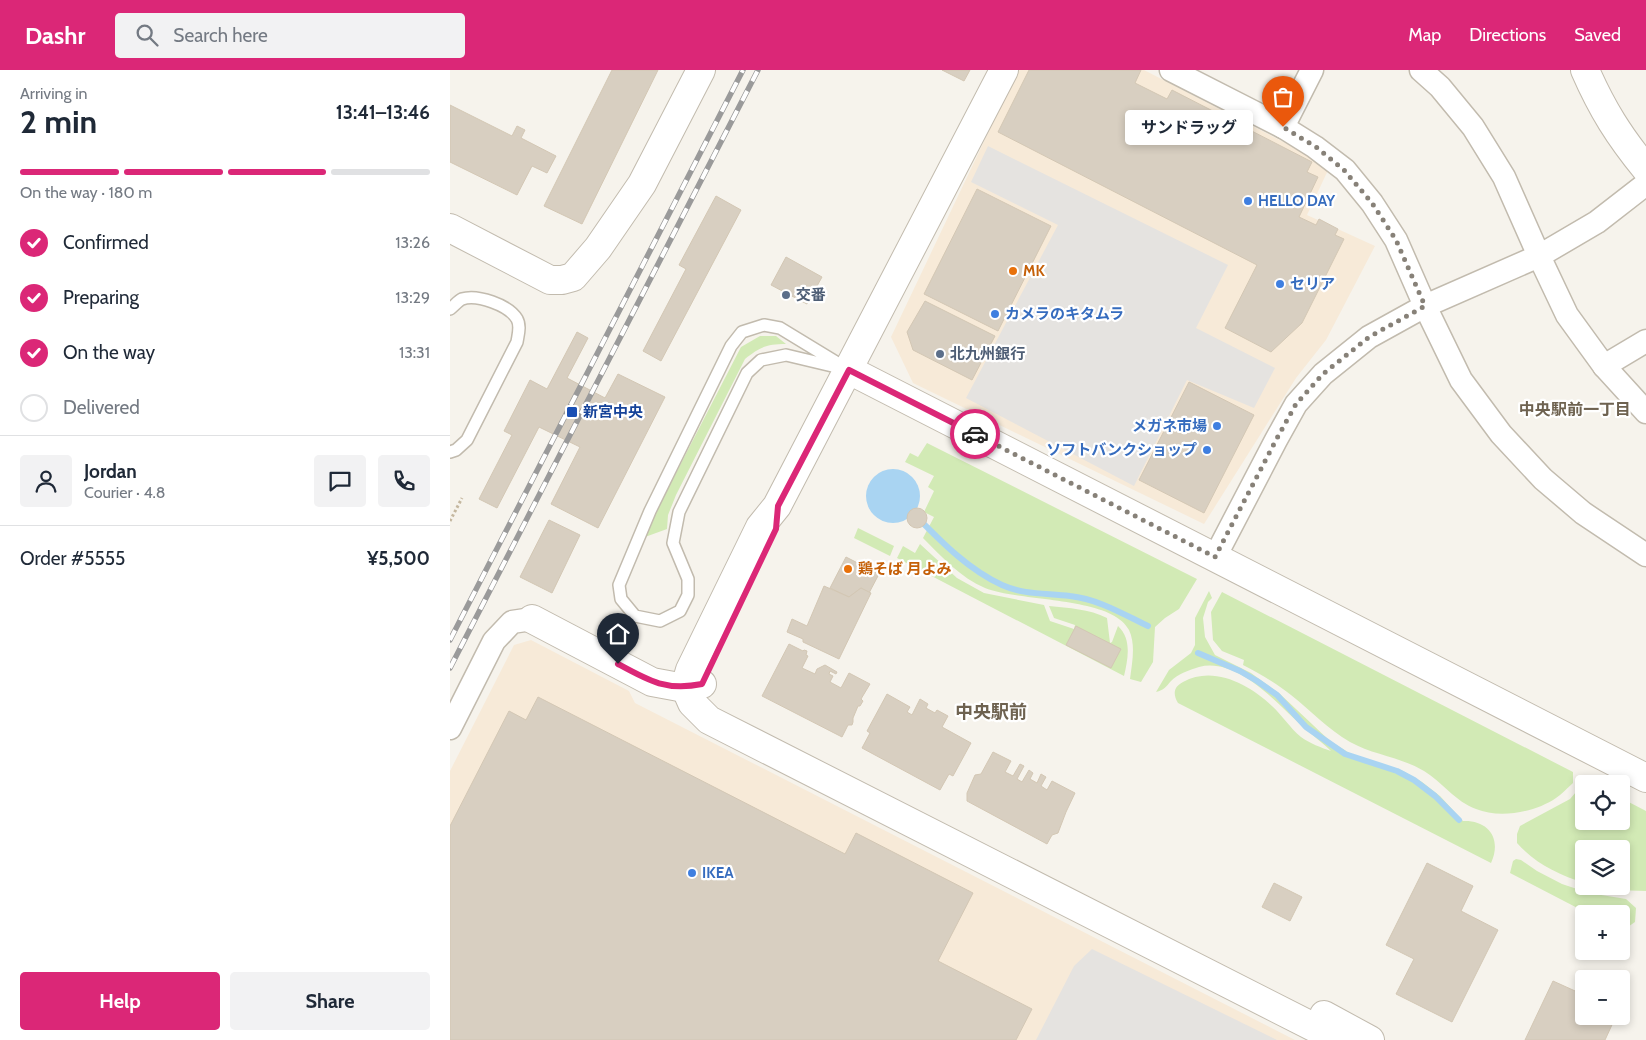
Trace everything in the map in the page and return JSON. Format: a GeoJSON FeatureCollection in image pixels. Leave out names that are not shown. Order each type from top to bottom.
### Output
{"type":"FeatureCollection","features":[{"type":"Feature","properties":{"kind":"street"},"geometry":{"type":"LineString","coordinates":[[450,228],[550,280],[562,280],[573,277],[598,248],[642,184],[700,70]]}},
{"type":"Feature","properties":{"kind":"street"},"geometry":{"type":"LineString","coordinates":[[1004,70],[778,506],[760,526],[690,670],[694,686],[692,703],[709,720],[1339,1040]]}},
{"type":"Feature","properties":{"kind":"street"},"geometry":{"type":"LineString","coordinates":[[1170,70],[1283,127],[1316,147],[1344,170],[1372,203],[1396,240],[1425,306],[1462,380],[1501,434],[1543,479],[1576,508],[1646,555]]}},
{"type":"Feature","properties":{"kind":"street"},"geometry":{"type":"LineString","coordinates":[[1283,127],[1312,70]]}},
{"type":"Feature","properties":{"kind":"street"},"geometry":{"type":"LineString","coordinates":[[1421,70],[1440,87],[1473,127],[1504,177],[1567,315],[1604,366],[1646,412]]}},
{"type":"Feature","properties":{"kind":"street"},"geometry":{"type":"LineString","coordinates":[[1585,70],[1599,102],[1624,141],[1646,169]]}},
{"type":"Feature","properties":{"kind":"street"},"geometry":{"type":"LineString","coordinates":[[1215,557],[1296,404],[1323,374],[1369,337],[1425,306],[1539,256],[1597,222],[1646,184]]}},
{"type":"Feature","properties":{"kind":"street"},"geometry":{"type":"LineString","coordinates":[[1604,366],[1646,341]]}},
{"type":"Feature","properties":{"kind":"street"},"geometry":{"type":"LineString","coordinates":[[849,370],[1646,778]]}},
{"type":"Feature","properties":{"kind":"street"},"geometry":{"type":"LineString","coordinates":[[450,728],[494,641],[512,622],[532,619],[652,682],[694,686],[726,715],[1370,1040]]}},
{"type":"Feature","properties":{"kind":"lane"},"geometry":{"type":"LineString","coordinates":[[450,309],[461,299],[476,298],[492,302],[508,309],[517,319],[519,330],[517,342],[467,440],[456,450],[450,452]]}},
{"type":"Feature","properties":{"kind":"lane"},"geometry":{"type":"LineString","coordinates":[[764,325],[780,328],[849,370],[786,356],[761,360],[747,373],[679,512],[673,543],[688,579],[688,595],[680,611],[660,621],[635,616],[621,599],[619,585],[650,511],[731,346],[742,332],[764,325]]}},
{"type":"Feature","properties":{"kind":"path"},"geometry":{"type":"LineString","coordinates":[[450,521],[462,498]]}},
{"type":"Feature","properties":{"kind":"shaded area"},"geometry":{"type":"Polygon","coordinates":[[[1018,70],[1144,70],[1330,166],[1307,215],[1375,246],[1326,340],[1296,378],[1204,524],[913,383],[891,337],[1018,70]]]}},
{"type":"Feature","properties":{"kind":"shaded area"},"geometry":{"type":"Polygon","coordinates":[[[988,146],[1228,265],[1196,328],[1275,368],[1254,408],[1187,380],[1134,486],[966,398],[1058,225],[971,182],[988,146]]]}},
{"type":"Feature","properties":{"kind":"shaded area","name":"IKEA"},"geometry":{"type":"Polygon","coordinates":[[[531,640],[629,691],[635,703],[1295,1040],[450,1040],[450,771],[514,645],[531,640]]]}},
{"type":"Feature","properties":{"kind":"shaded area"},"geometry":{"type":"Polygon","coordinates":[[[1092,949],[1277,1040],[1036,1040],[1074,966],[1092,949]]]}},
{"type":"Feature","properties":{"kind":"green space"},"geometry":{"type":"Polygon","coordinates":[[[760,336],[776,336],[786,344],[764,347],[745,359],[676,495],[668,515],[667,529],[645,537],[661,502],[741,347],[760,336]]]}},
{"type":"Feature","properties":{"kind":"green space"},"geometry":{"type":"Polygon","coordinates":[[[927,443],[1197,579],[1179,609],[1155,627],[1153,662],[1141,682],[1130,679],[1133,654],[1131,636],[1129,630],[1119,619],[1104,611],[1085,605],[1019,596],[985,588],[960,573],[923,538],[934,517],[924,512],[934,491],[928,487],[934,476],[905,462],[910,453],[918,457],[927,443]]]}},
{"type":"Feature","properties":{"kind":"green space"},"geometry":{"type":"Polygon","coordinates":[[[858,528],[894,546],[890,556],[854,538],[858,528]]]}},
{"type":"Feature","properties":{"kind":"green space"},"geometry":{"type":"Polygon","coordinates":[[[920,544],[957,578],[984,593],[1044,605],[1050,621],[1074,629],[1075,625],[1054,618],[1049,606],[1086,611],[1107,618],[1110,643],[1118,626],[1127,643],[1128,656],[1124,676],[897,558],[903,546],[915,553],[920,544]]]}},
{"type":"Feature","properties":{"kind":"green space"},"geometry":{"type":"Polygon","coordinates":[[[1209,591],[1212,598],[1208,602],[1203,618],[1205,637],[1215,655],[1251,673],[1280,694],[1330,741],[1351,754],[1403,771],[1422,782],[1440,796],[1463,821],[1480,824],[1486,828],[1494,839],[1495,846],[1491,863],[1178,703],[1175,697],[1177,686],[1194,677],[1206,675],[1230,679],[1242,684],[1263,698],[1301,737],[1331,751],[1268,695],[1242,675],[1228,669],[1213,666],[1199,667],[1180,674],[1165,688],[1156,692],[1169,670],[1191,653],[1195,645],[1195,618],[1209,591]]]}},
{"type":"Feature","properties":{"kind":"green space"},"geometry":{"type":"Polygon","coordinates":[[[1222,592],[1573,772],[1573,783],[1556,798],[1538,807],[1507,814],[1486,812],[1462,802],[1431,776],[1415,766],[1350,742],[1327,726],[1286,691],[1243,665],[1244,660],[1222,651],[1213,640],[1211,612],[1222,592]]]}},
{"type":"Feature","properties":{"kind":"green space"},"geometry":{"type":"Polygon","coordinates":[[[1575,793],[1575,830],[1630,830],[1630,803],[1646,811],[1646,891],[1630,890],[1630,840],[1575,840],[1575,880],[1548,868],[1517,843],[1517,834],[1520,826],[1570,799],[1575,793]]]}},
{"type":"Feature","properties":{"kind":"green space"},"geometry":{"type":"Polygon","coordinates":[[[1516,859],[1521,860],[1537,871],[1575,888],[1575,895],[1601,895],[1626,899],[1636,908],[1635,922],[1630,926],[1630,905],[1575,905],[1575,907],[1510,873],[1513,861],[1516,859]]]}},
{"type":"Feature","properties":{"kind":"water"},"geometry":{"type":"Polygon","coordinates":[[[888,469],[898,469],[908,473],[916,481],[920,496],[916,511],[908,519],[898,523],[888,523],[878,519],[870,511],[866,501],[866,491],[870,481],[878,473],[888,469]]]}},
{"type":"Feature","properties":{"kind":"building"},"geometry":{"type":"Polygon","coordinates":[[[612,70],[658,70],[582,224],[544,206],[612,70]]]}},
{"type":"Feature","properties":{"kind":"building"},"geometry":{"type":"Polygon","coordinates":[[[942,70],[970,70],[964,81],[942,70]]]}},
{"type":"Feature","properties":{"kind":"building"},"geometry":{"type":"Polygon","coordinates":[[[1029,70],[1141,70],[1135,83],[1167,99],[1172,90],[1312,162],[1307,172],[1318,177],[1299,217],[1316,225],[1319,219],[1338,229],[1335,235],[1344,239],[1302,323],[1271,352],[1225,328],[1257,265],[998,132],[1029,70]]]}},
{"type":"Feature","properties":{"kind":"building"},"geometry":{"type":"Polygon","coordinates":[[[450,105],[512,136],[517,126],[525,130],[521,138],[556,156],[547,173],[532,166],[517,195],[450,162],[450,105]]]}},
{"type":"Feature","properties":{"kind":"building"},"geometry":{"type":"Polygon","coordinates":[[[977,189],[1051,226],[998,331],[924,294],[977,189]]]}},
{"type":"Feature","properties":{"kind":"building"},"geometry":{"type":"Polygon","coordinates":[[[716,196],[741,210],[661,361],[643,351],[686,269],[679,265],[716,196]]]}},
{"type":"Feature","properties":{"kind":"building"},"geometry":{"type":"Polygon","coordinates":[[[786,257],[822,277],[807,304],[771,285],[786,257]]]}},
{"type":"Feature","properties":{"kind":"building"},"geometry":{"type":"Polygon","coordinates":[[[925,301],[995,336],[972,380],[913,350],[907,332],[925,301]]]}},
{"type":"Feature","properties":{"kind":"building"},"geometry":{"type":"Polygon","coordinates":[[[577,332],[588,338],[567,378],[605,398],[618,374],[665,397],[598,528],[551,504],[580,447],[539,427],[497,508],[479,499],[512,435],[504,431],[530,380],[547,389],[577,332]]]}},
{"type":"Feature","properties":{"kind":"building"},"geometry":{"type":"Polygon","coordinates":[[[1189,382],[1254,415],[1204,513],[1139,480],[1189,382]]]}},
{"type":"Feature","properties":{"kind":"building"},"geometry":{"type":"Polygon","coordinates":[[[917,508],[924,511],[927,518],[924,525],[917,528],[910,525],[907,518],[910,511],[917,508]]]}},
{"type":"Feature","properties":{"kind":"building"},"geometry":{"type":"Polygon","coordinates":[[[549,520],[580,535],[552,593],[520,577],[549,520]]]}},
{"type":"Feature","properties":{"kind":"building"},"geometry":{"type":"Polygon","coordinates":[[[846,557],[879,574],[869,593],[861,588],[849,597],[830,588],[846,557]]]}},
{"type":"Feature","properties":{"kind":"building"},"geometry":{"type":"Polygon","coordinates":[[[824,586],[849,597],[861,588],[871,593],[839,659],[803,642],[803,639],[787,632],[792,619],[807,626],[824,586]]]}},
{"type":"Feature","properties":{"kind":"building"},"geometry":{"type":"Polygon","coordinates":[[[1076,626],[1121,649],[1111,668],[1066,645],[1076,626]]]}},
{"type":"Feature","properties":{"kind":"building"},"geometry":{"type":"Polygon","coordinates":[[[789,644],[807,651],[806,655],[808,656],[802,668],[815,674],[817,669],[825,665],[837,672],[836,674],[830,671],[829,674],[833,676],[830,682],[841,688],[849,673],[870,684],[861,699],[863,701],[858,706],[852,725],[848,725],[842,737],[762,696],[789,644]]]}},
{"type":"Feature","properties":{"kind":"building"},"geometry":{"type":"Polygon","coordinates":[[[887,694],[910,707],[907,712],[912,715],[920,699],[928,704],[926,708],[935,713],[937,710],[948,716],[942,727],[971,743],[953,776],[949,774],[940,790],[862,748],[870,733],[867,731],[887,694]]]}},
{"type":"Feature","properties":{"kind":"building","name":"IKEA"},"geometry":{"type":"Polygon","coordinates":[[[538,697],[845,854],[856,833],[973,893],[938,961],[1032,1009],[1016,1040],[450,1040],[450,826],[509,711],[526,720],[538,697]]]}},
{"type":"Feature","properties":{"kind":"building"},"geometry":{"type":"Polygon","coordinates":[[[993,752],[1011,761],[1005,772],[1013,776],[1020,764],[1024,766],[1017,779],[1022,782],[1029,770],[1033,773],[1030,779],[1037,783],[1041,774],[1046,777],[1041,786],[1047,790],[1052,781],[1075,793],[1058,833],[1052,835],[1047,844],[967,801],[967,793],[975,775],[981,774],[993,752]]]}},
{"type":"Feature","properties":{"kind":"building"},"geometry":{"type":"Polygon","coordinates":[[[1427,863],[1473,886],[1461,911],[1498,930],[1452,1022],[1396,994],[1414,959],[1386,945],[1427,863]]]}},
{"type":"Feature","properties":{"kind":"building"},"geometry":{"type":"Polygon","coordinates":[[[1274,883],[1302,897],[1290,921],[1262,907],[1274,883]]]}},
{"type":"Feature","properties":{"kind":"building"},"geometry":{"type":"Polygon","coordinates":[[[1553,981],[1575,991],[1575,1025],[1612,1025],[1605,1040],[1525,1040],[1553,981]]]}},
{"type":"Feature","properties":{"kind":"waterway"},"geometry":{"type":"LineString","coordinates":[[908,508],[964,561],[1002,585],[1027,592],[1090,600],[1148,626]]}},
{"type":"Feature","properties":{"kind":"waterway"},"geometry":{"type":"LineString","coordinates":[[1198,653],[1240,671],[1257,681],[1277,695],[1306,727],[1345,754],[1397,771],[1414,780],[1435,796],[1459,820]]}},
{"type":"Feature","properties":{"kind":"railway"},"geometry":{"type":"LineString","coordinates":[[450,640],[743,70]]}},
{"type":"Feature","properties":{"kind":"railway"},"geometry":{"type":"LineString","coordinates":[[450,668],[758,70]]}},
{"type":"Feature","properties":{"kind":"way so far"},"geometry":{"type":"LineString","coordinates":[[975,434],[1215,557],[1296,404],[1323,374],[1369,337],[1425,306],[1396,240],[1372,203],[1344,170],[1316,147],[1283,127]]}},
{"type":"Feature","properties":{"kind":"place","name":"サンドラッグ"},"geometry":{"type":"Point","coordinates":[1283,127]}},
{"type":"Feature","properties":{"kind":"place","name":"HELLO DAY"},"geometry":{"type":"Point","coordinates":[1248,201]}},
{"type":"Feature","properties":{"kind":"place","name":"MK"},"geometry":{"type":"Point","coordinates":[1013,271]}},
{"type":"Feature","properties":{"kind":"place","name":"セリア"},"geometry":{"type":"Point","coordinates":[1280,284]}},
{"type":"Feature","properties":{"kind":"place","name":"交番"},"geometry":{"type":"Point","coordinates":[786,295]}},
{"type":"Feature","properties":{"kind":"place","name":"カメラのキタムラ"},"geometry":{"type":"Point","coordinates":[995,314]}},
{"type":"Feature","properties":{"kind":"place","name":"北九州銀行"},"geometry":{"type":"Point","coordinates":[940,354]}},
{"type":"Feature","properties":{"kind":"place","name":"新宮中央"},"geometry":{"type":"Point","coordinates":[572,412]}},
{"type":"Feature","properties":{"kind":"place","name":"メガネ市場"},"geometry":{"type":"Point","coordinates":[1217,426]}},
{"type":"Feature","properties":{"kind":"place","name":"ソフトバンクショップ"},"geometry":{"type":"Point","coordinates":[1207,450]}},
{"type":"Feature","properties":{"kind":"place","name":"鶏そば 月よみ"},"geometry":{"type":"Point","coordinates":[848,569]}},
{"type":"Feature","properties":{"kind":"place","name":"IKEA"},"geometry":{"type":"Point","coordinates":[692,873]}},
{"type":"Feature","properties":{"kind":"district","name":"中央駅前一丁目"},"geometry":{"type":"Point","coordinates":[1575,409]}},
{"type":"Feature","properties":{"kind":"district","name":"中央駅前"},"geometry":{"type":"Point","coordinates":[991,712]}},
{"type":"Feature","properties":{"kind":"route"},"geometry":{"type":"LineString","coordinates":[[618,664],[652,682],[679,687],[702,684],[776,529],[778,506],[849,370],[975,434]]}}]}
